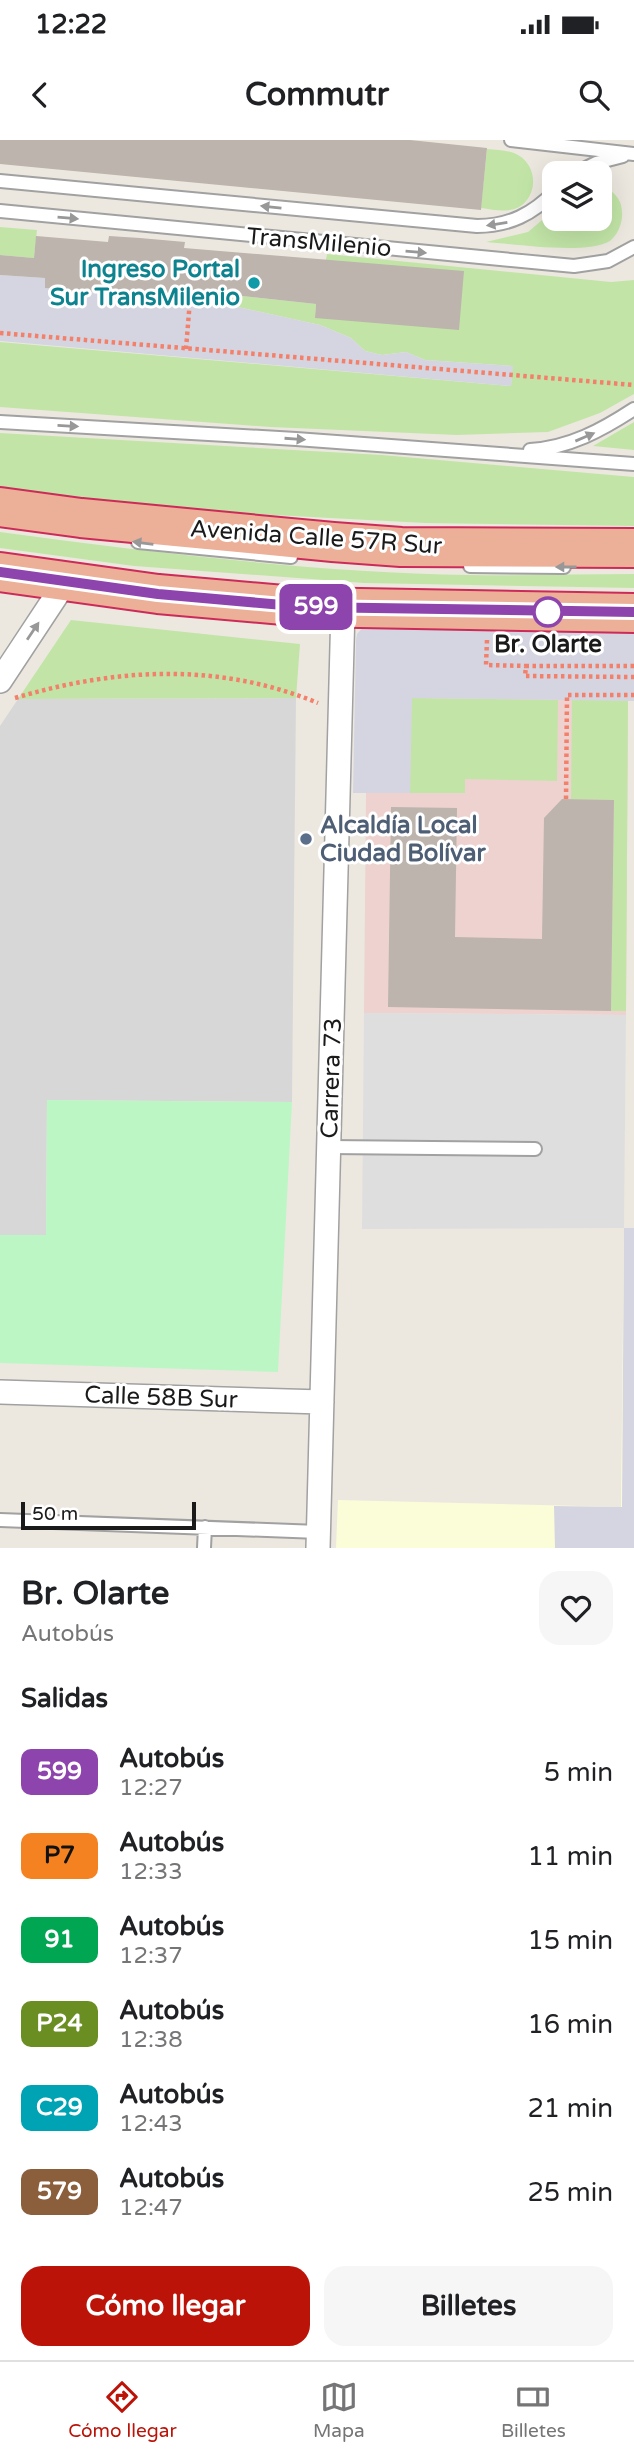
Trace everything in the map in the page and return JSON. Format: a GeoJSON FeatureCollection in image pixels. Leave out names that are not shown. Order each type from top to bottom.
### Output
{"type":"FeatureCollection","features":[{"type":"Feature","properties":{"kind":"highway","name":"Avenida Calle 57R Sur"},"geometry":{"type":"LineString","coordinates":[[0,506],[81,518],[401,547],[634,548]]}},
{"type":"Feature","properties":{"kind":"highway"},"geometry":{"type":"LineString","coordinates":[[0,572],[158,594],[343,608],[634,612]]}},
{"type":"Feature","properties":{"kind":"street"},"geometry":{"type":"LineString","coordinates":[[6,690],[66,581]]}},
{"type":"Feature","properties":{"kind":"street","name":"Carrera 73"},"geometry":{"type":"LineString","coordinates":[[319,1540],[343,608]]}},
{"type":"Feature","properties":{"kind":"street","name":"Calle 58B Sur"},"geometry":{"type":"LineString","coordinates":[[0,1392],[322,1402]]}},
{"type":"Feature","properties":{"kind":"lane"},"geometry":{"type":"LineString","coordinates":[[511,140],[634,155]]}},
{"type":"Feature","properties":{"kind":"lane"},"geometry":{"type":"LineString","coordinates":[[606,161],[634,155]]}},
{"type":"Feature","properties":{"kind":"lane","name":"TransMilenio"},"geometry":{"type":"LineString","coordinates":[[0,181],[477,226],[507,223],[524,217],[542,202]]}},
{"type":"Feature","properties":{"kind":"lane","name":"TransMilenio"},"geometry":{"type":"LineString","coordinates":[[0,211],[574,266],[608,261],[634,247]]}},
{"type":"Feature","properties":{"kind":"lane"},"geometry":{"type":"LineString","coordinates":[[470,452],[524,451],[554,447],[586,437],[634,409]]}},
{"type":"Feature","properties":{"kind":"lane"},"geometry":{"type":"LineString","coordinates":[[0,422],[634,464]]}},
{"type":"Feature","properties":{"kind":"lane"},"geometry":{"type":"LineString","coordinates":[[125,541],[305,558]]}},
{"type":"Feature","properties":{"kind":"lane"},"geometry":{"type":"LineString","coordinates":[[462,566],[581,567]]}},
{"type":"Feature","properties":{"kind":"lane"},"geometry":{"type":"LineString","coordinates":[[329,1147],[535,1149]]}},
{"type":"Feature","properties":{"kind":"lane"},"geometry":{"type":"LineString","coordinates":[[0,1520],[205,1527],[319,1540]]}},
{"type":"Feature","properties":{"kind":"lane"},"geometry":{"type":"LineString","coordinates":[[204,1548],[205,1527]]}},
{"type":"Feature","properties":{"kind":"path"},"geometry":{"type":"LineString","coordinates":[[186,349],[190,300]]}},
{"type":"Feature","properties":{"kind":"path"},"geometry":{"type":"LineString","coordinates":[[0,333],[634,385]]}},
{"type":"Feature","properties":{"kind":"path"},"geometry":{"type":"LineString","coordinates":[[486,665],[634,666]]}},
{"type":"Feature","properties":{"kind":"path"},"geometry":{"type":"LineString","coordinates":[[526,666],[526,676],[634,677]]}},
{"type":"Feature","properties":{"kind":"path"},"geometry":{"type":"LineString","coordinates":[[6,690],[147,673],[193,673],[253,682],[300,696],[341,713]]}},
{"type":"Feature","properties":{"kind":"path"},"geometry":{"type":"LineString","coordinates":[[566,799],[566,695],[634,695]]}},
{"type":"Feature","properties":{"kind":"shaded area"},"geometry":{"type":"Polygon","coordinates":[[[0,275],[45,278],[45,288],[215,302],[320,325],[351,338],[365,351],[382,355],[406,352],[425,360],[513,366],[511,386],[0,341],[0,275]]]}},
{"type":"Feature","properties":{"kind":"shaded area"},"geometry":{"type":"Polygon","coordinates":[[[364,626],[634,629],[634,701],[412,698],[410,793],[353,793],[356,640],[357,634],[364,626]]]}},
{"type":"Feature","properties":{"kind":"shaded area"},"geometry":{"type":"Polygon","coordinates":[[[296,698],[292,1102],[47,1100],[46,1235],[0,1235],[0,726],[18,699],[296,698]]]}},
{"type":"Feature","properties":{"kind":"shaded area"},"geometry":{"type":"Polygon","coordinates":[[[411,698],[628,700],[626,1015],[364,1013],[366,793],[410,793],[411,698]]]}},
{"type":"Feature","properties":{"kind":"shaded area"},"geometry":{"type":"Polygon","coordinates":[[[364,1013],[626,1015],[624,1228],[362,1229],[364,1013]]]}},
{"type":"Feature","properties":{"kind":"shaded area"},"geometry":{"type":"Polygon","coordinates":[[[624,1228],[634,1228],[634,1548],[336,1548],[338,1500],[621,1507],[624,1228]]]}},
{"type":"Feature","properties":{"kind":"shaded area"},"geometry":{"type":"Polygon","coordinates":[[[624,1228],[634,1228],[634,1548],[555,1548],[554,1506],[622,1507],[624,1228]]]}},
{"type":"Feature","properties":{"kind":"green space"},"geometry":{"type":"Polygon","coordinates":[[[487,149],[514,153],[527,163],[533,178],[533,187],[526,201],[519,207],[506,210],[481,208],[487,149]]]}},
{"type":"Feature","properties":{"kind":"green space"},"geometry":{"type":"Polygon","coordinates":[[[612,192],[622,207],[621,224],[615,235],[610,241],[599,245],[568,248],[486,242],[528,232],[542,220],[542,231],[612,231],[612,192]]]}},
{"type":"Feature","properties":{"kind":"green space"},"geometry":{"type":"Polygon","coordinates":[[[0,227],[37,230],[34,258],[0,255],[0,227]]]}},
{"type":"Feature","properties":{"kind":"green space"},"geometry":{"type":"Polygon","coordinates":[[[327,254],[611,282],[634,280],[634,394],[600,413],[548,432],[457,435],[270,427],[0,407],[0,342],[511,386],[512,366],[425,360],[406,352],[382,355],[365,351],[351,338],[320,325],[215,302],[216,293],[316,304],[315,317],[327,254]]]}},
{"type":"Feature","properties":{"kind":"green space"},"geometry":{"type":"Polygon","coordinates":[[[634,422],[634,450],[593,446],[634,422]]]}},
{"type":"Feature","properties":{"kind":"green space"},"geometry":{"type":"Polygon","coordinates":[[[0,433],[382,455],[634,477],[634,526],[425,523],[195,511],[0,488],[0,433]]]}},
{"type":"Feature","properties":{"kind":"green space"},"geometry":{"type":"Polygon","coordinates":[[[0,532],[176,554],[352,570],[470,575],[634,574],[634,588],[364,583],[134,566],[0,548],[0,532]]]}},
{"type":"Feature","properties":{"kind":"green space"},"geometry":{"type":"Polygon","coordinates":[[[71,620],[300,644],[296,698],[18,699],[71,620]]]}},
{"type":"Feature","properties":{"kind":"green space"},"geometry":{"type":"Polygon","coordinates":[[[411,698],[558,700],[557,781],[465,779],[465,793],[410,793],[411,698]]]}},
{"type":"Feature","properties":{"kind":"green space"},"geometry":{"type":"Polygon","coordinates":[[[572,700],[628,700],[626,1011],[611,1011],[614,800],[571,799],[572,700]]]}},
{"type":"Feature","properties":{"kind":"green space"},"geometry":{"type":"Polygon","coordinates":[[[47,1100],[292,1102],[278,1372],[0,1363],[0,1235],[46,1235],[47,1100]]]}},
{"type":"Feature","properties":{"kind":"building"},"geometry":{"type":"Polygon","coordinates":[[[0,140],[410,140],[487,148],[481,210],[0,164],[0,140]]]}},
{"type":"Feature","properties":{"kind":"building","name":"Ingreso Portal Sur TransMilenio"},"geometry":{"type":"Polygon","coordinates":[[[36,236],[108,242],[109,236],[140,238],[185,242],[184,248],[464,271],[459,330],[315,318],[316,304],[216,293],[215,302],[45,288],[45,278],[0,275],[0,255],[34,258],[36,236]]]}},
{"type":"Feature","properties":{"kind":"building"},"geometry":{"type":"Polygon","coordinates":[[[562,799],[614,800],[611,1011],[388,1007],[391,807],[457,808],[455,937],[542,939],[544,818],[562,799]]]}},
{"type":"Feature","properties":{"kind":"bus line","name":"599"},"geometry":{"type":"LineString","coordinates":[[0,572],[158,594],[306,607],[634,612]]}},
{"type":"Feature","properties":{"kind":"place","name":"Ingreso Portal Sur TransMilenio"},"geometry":{"type":"Point","coordinates":[254,283]}},
{"type":"Feature","properties":{"kind":"place","name":"Br. Olarte"},"geometry":{"type":"Point","coordinates":[548,612]}},
{"type":"Feature","properties":{"kind":"place","name":"Alcaldía Local Ciudad Bolívar"},"geometry":{"type":"Point","coordinates":[306,839]}}]}
